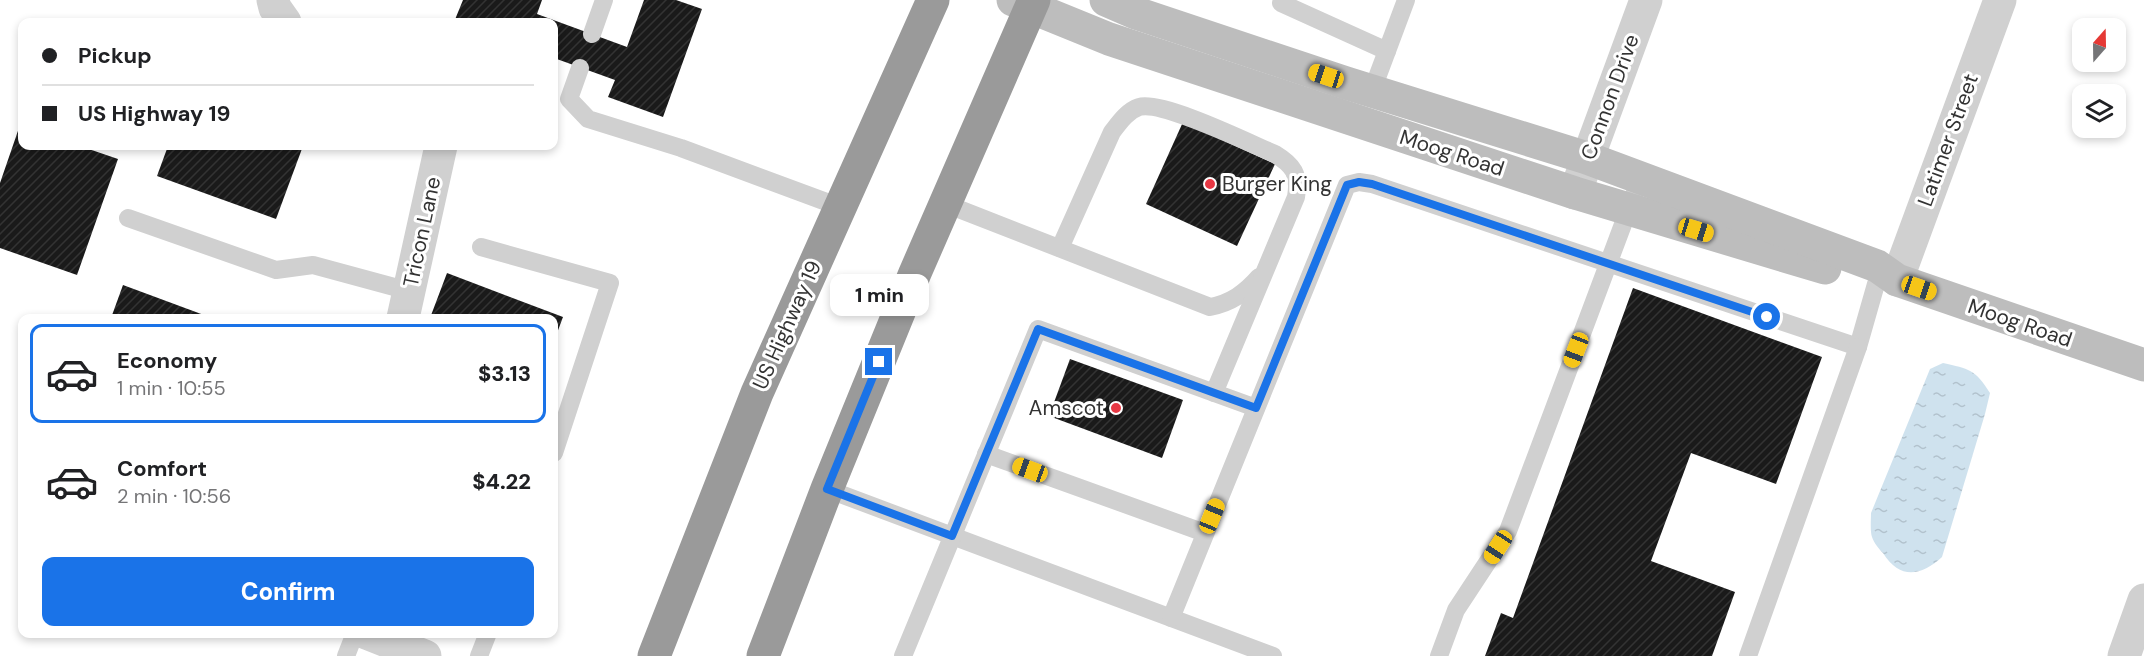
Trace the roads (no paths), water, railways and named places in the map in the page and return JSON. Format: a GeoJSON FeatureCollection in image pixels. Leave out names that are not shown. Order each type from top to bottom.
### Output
{"type":"FeatureCollection","features":[{"type":"Feature","properties":{"kind":"highway","name":"US Highway 19"},"geometry":{"type":"LineString","coordinates":[[654,656],[757,393],[933,0]]}},
{"type":"Feature","properties":{"kind":"highway"},"geometry":{"type":"LineString","coordinates":[[763,656],[827,489],[915,273],[946,204],[1026,2]]}},
{"type":"Feature","properties":{"kind":"street"},"geometry":{"type":"LineString","coordinates":[[273,0],[275,8],[282,18]]}},
{"type":"Feature","properties":{"kind":"street","name":"Moog Road"},"geometry":{"type":"LineString","coordinates":[[1106,0],[1136,13],[1372,91],[1587,158],[1877,266],[1886,282]]}},
{"type":"Feature","properties":{"kind":"street","name":"Connon Drive"},"geometry":{"type":"LineString","coordinates":[[1575,193],[1646,0]]}},
{"type":"Feature","properties":{"kind":"street","name":"Latimer Street"},"geometry":{"type":"LineString","coordinates":[[1886,282],[2000,0]]}},
{"type":"Feature","properties":{"kind":"street","name":"Moog Road"},"geometry":{"type":"LineString","coordinates":[[1026,2],[1109,39],[1575,193],[1886,282],[2144,365]]}},
{"type":"Feature","properties":{"kind":"street","name":"Tricon Lane"},"geometry":{"type":"LineString","coordinates":[[406,305],[440,150]]}},
{"type":"Feature","properties":{"kind":"street"},"geometry":{"type":"LineString","coordinates":[[2124,656],[2144,600]]}},
{"type":"Feature","properties":{"kind":"street"},"geometry":{"type":"LineString","coordinates":[[379,638],[425,656]]}},
{"type":"Feature","properties":{"kind":"lane"},"geometry":{"type":"LineString","coordinates":[[592,34],[604,0]]}},
{"type":"Feature","properties":{"kind":"lane"},"geometry":{"type":"LineString","coordinates":[[1372,91],[1406,0]]}},
{"type":"Feature","properties":{"kind":"lane"},"geometry":{"type":"LineString","coordinates":[[1280,1],[1387,51]]}},
{"type":"Feature","properties":{"kind":"lane"},"geometry":{"type":"LineString","coordinates":[[580,68],[569,99],[588,119],[681,148],[840,207]]}},
{"type":"Feature","properties":{"kind":"lane"},"geometry":{"type":"LineString","coordinates":[[1060,248],[1112,132],[1124,116],[1139,107],[1156,107],[1174,112],[1275,154],[1287,162],[1295,171],[1298,185],[1296,197],[1214,393]]}},
{"type":"Feature","properties":{"kind":"lane"},"geometry":{"type":"LineString","coordinates":[[1439,656],[1456,610],[1508,531],[1640,179]]}},
{"type":"Feature","properties":{"kind":"lane"},"geometry":{"type":"LineString","coordinates":[[1171,618],[1347,185],[1359,182],[1372,184],[1858,347]]}},
{"type":"Feature","properties":{"kind":"lane"},"geometry":{"type":"LineString","coordinates":[[946,204],[1210,307],[1227,304],[1240,295],[1265,269]]}},
{"type":"Feature","properties":{"kind":"lane"},"geometry":{"type":"LineString","coordinates":[[128,218],[276,270],[313,265],[406,305]]}},
{"type":"Feature","properties":{"kind":"lane"},"geometry":{"type":"LineString","coordinates":[[481,247],[610,283],[558,441]]}},
{"type":"Feature","properties":{"kind":"lane"},"geometry":{"type":"LineString","coordinates":[[1749,656],[1858,347],[1886,282]]}},
{"type":"Feature","properties":{"kind":"lane"},"geometry":{"type":"LineString","coordinates":[[903,656],[1038,329],[1256,408]]}},
{"type":"Feature","properties":{"kind":"lane"},"geometry":{"type":"LineString","coordinates":[[986,454],[1205,533]]}},
{"type":"Feature","properties":{"kind":"lane"},"geometry":{"type":"LineString","coordinates":[[827,489],[1273,656]]}},
{"type":"Feature","properties":{"kind":"lane"},"geometry":{"type":"LineString","coordinates":[[346,656],[353,638]]}},
{"type":"Feature","properties":{"kind":"lane"},"geometry":{"type":"LineString","coordinates":[[479,656],[486,638]]}},
{"type":"Feature","properties":{"kind":"water"},"geometry":{"type":"Polygon","coordinates":[[[1943,363],[1971,371],[1990,393],[1942,557],[1919,571],[1904,571],[1896,568],[1890,562],[1874,541],[1871,532],[1871,513],[1930,369],[1943,363]]]}},
{"type":"Feature","properties":{"kind":"place","name":"Burger King"},"geometry":{"type":"Point","coordinates":[1210,184]}},
{"type":"Feature","properties":{"kind":"place","name":"Amscot"},"geometry":{"type":"Point","coordinates":[1116,408]}}]}
